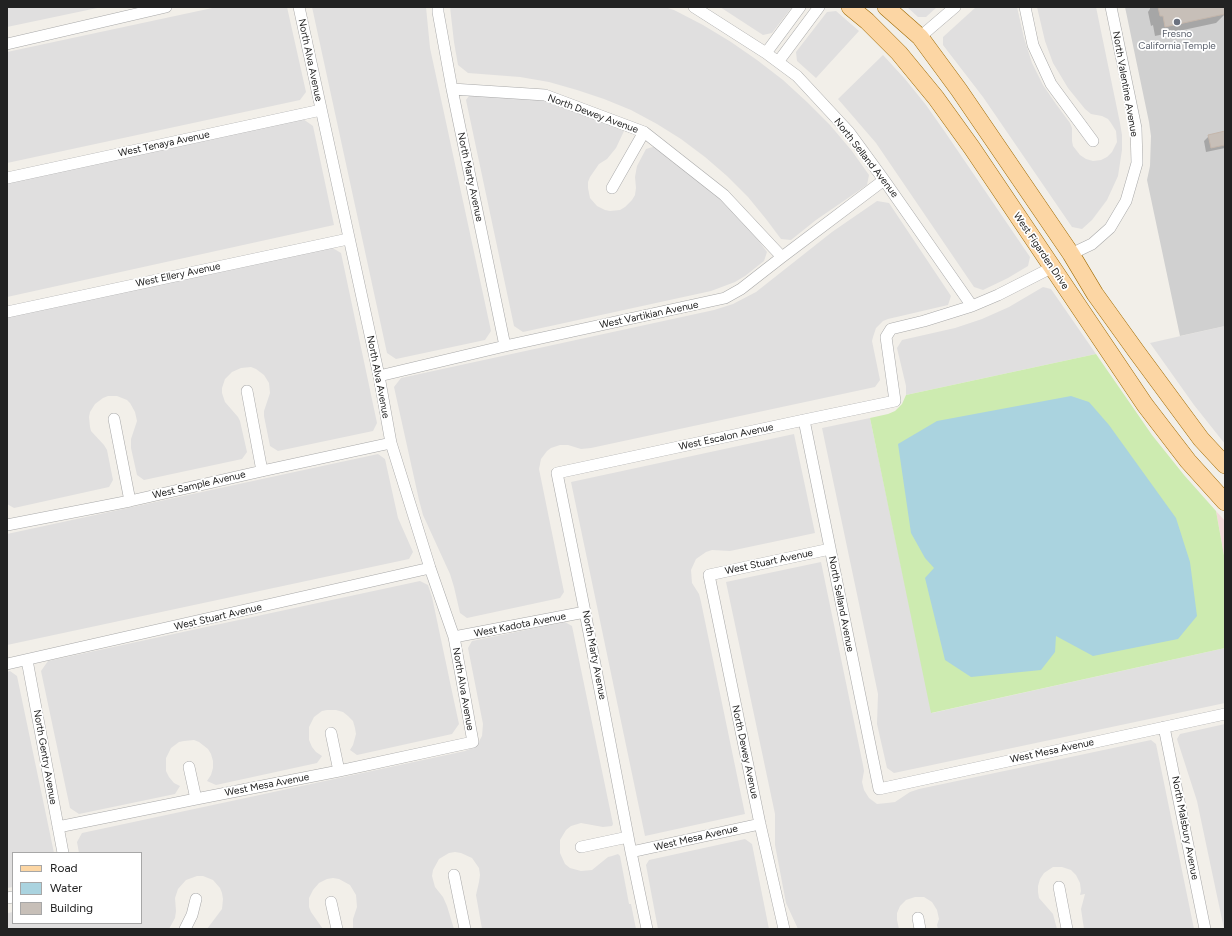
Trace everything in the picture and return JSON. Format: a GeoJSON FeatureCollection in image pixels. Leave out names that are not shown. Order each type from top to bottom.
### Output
{"type":"FeatureCollection","features":[{"type":"Feature","properties":{"kind":"main road","name":"West Figarden Drive"},"geometry":{"type":"LineString","coordinates":[[850,7],[867,21],[899,53],[936,98],[972,148],[1145,405],[1188,461],[1225,502]]}},
{"type":"Feature","properties":{"kind":"main road"},"geometry":{"type":"LineString","coordinates":[[886,7],[920,37],[959,90],[1071,254],[1095,294],[1201,439],[1225,465]]}},
{"type":"Feature","properties":{"kind":"main road"},"geometry":{"type":"LineString","coordinates":[[1030,235],[1042,234],[1054,248],[1071,254]]}},
{"type":"Feature","properties":{"kind":"main road"},"geometry":{"type":"LineString","coordinates":[[1052,267],[1067,269],[1095,294]]}},
{"type":"Feature","properties":{"kind":"street"},"geometry":{"type":"LineString","coordinates":[[7,44],[166,7]]}},
{"type":"Feature","properties":{"kind":"street","name":"North Alva Avenue"},"geometry":{"type":"LineString","coordinates":[[299,7],[379,376],[391,443],[430,568],[454,637],[473,742]]}},
{"type":"Feature","properties":{"kind":"street","name":"North Marty Avenue"},"geometry":{"type":"LineString","coordinates":[[438,7],[452,89],[505,346]]}},
{"type":"Feature","properties":{"kind":"street","name":"North Selland Avenue"},"geometry":{"type":"LineString","coordinates":[[694,7],[766,53],[797,76],[848,132],[884,180],[972,306]]}},
{"type":"Feature","properties":{"kind":"street"},"geometry":{"type":"LineString","coordinates":[[766,53],[800,7]]}},
{"type":"Feature","properties":{"kind":"street"},"geometry":{"type":"LineString","coordinates":[[778,62],[819,7]]}},
{"type":"Feature","properties":{"kind":"street"},"geometry":{"type":"LineString","coordinates":[[920,37],[955,7]]}},
{"type":"Feature","properties":{"kind":"street"},"geometry":{"type":"LineString","coordinates":[[1025,7],[1033,45],[1051,84],[1093,141]]}},
{"type":"Feature","properties":{"kind":"street","name":"North Valentine Avenue"},"geometry":{"type":"LineString","coordinates":[[1071,254],[1092,244],[1110,228],[1126,201],[1137,162],[1136,128],[1111,7]]}},
{"type":"Feature","properties":{"kind":"street","name":"North Dewey Avenue"},"geometry":{"type":"LineString","coordinates":[[452,89],[545,95],[644,132],[724,195],[782,257]]}},
{"type":"Feature","properties":{"kind":"street","name":"West Tenaya Avenue"},"geometry":{"type":"LineString","coordinates":[[7,178],[321,110]]}},
{"type":"Feature","properties":{"kind":"street"},"geometry":{"type":"LineString","coordinates":[[612,188],[644,132]]}},
{"type":"Feature","properties":{"kind":"street","name":"West Vartikian Avenue"},"geometry":{"type":"LineString","coordinates":[[379,376],[505,346],[725,298],[741,289],[884,180]]}},
{"type":"Feature","properties":{"kind":"street","name":"West Ellery Avenue"},"geometry":{"type":"LineString","coordinates":[[7,312],[348,238]]}},
{"type":"Feature","properties":{"kind":"street"},"geometry":{"type":"LineString","coordinates":[[972,306],[998,295],[1052,267]]}},
{"type":"Feature","properties":{"kind":"street","name":"West Escalon Avenue"},"geometry":{"type":"LineString","coordinates":[[557,473],[896,401],[886,337],[891,329],[924,321],[972,306]]}},
{"type":"Feature","properties":{"kind":"street"},"geometry":{"type":"LineString","coordinates":[[247,391],[262,470]]}},
{"type":"Feature","properties":{"kind":"street"},"geometry":{"type":"LineString","coordinates":[[114,419],[130,501]]}},
{"type":"Feature","properties":{"kind":"street","name":"North Selland Avenue"},"geometry":{"type":"LineString","coordinates":[[804,420],[879,789]]}},
{"type":"Feature","properties":{"kind":"street","name":"West Sample Avenue"},"geometry":{"type":"LineString","coordinates":[[7,525],[130,501],[262,470],[391,443]]}},
{"type":"Feature","properties":{"kind":"street","name":"North Marty Avenue"},"geometry":{"type":"LineString","coordinates":[[557,473],[647,929]]}},
{"type":"Feature","properties":{"kind":"street","name":"West Stuart Avenue"},"geometry":{"type":"LineString","coordinates":[[709,574],[830,549]]}},
{"type":"Feature","properties":{"kind":"street","name":"West Stuart Avenue"},"geometry":{"type":"LineString","coordinates":[[7,664],[430,568]]}},
{"type":"Feature","properties":{"kind":"street","name":"North Dewey Avenue"},"geometry":{"type":"LineString","coordinates":[[709,574],[760,824],[784,929]]}},
{"type":"Feature","properties":{"kind":"street","name":"West Kadota Avenue"},"geometry":{"type":"LineString","coordinates":[[454,637],[585,612]]}},
{"type":"Feature","properties":{"kind":"street","name":"North Gentry Avenue"},"geometry":{"type":"LineString","coordinates":[[27,660],[63,852]]}},
{"type":"Feature","properties":{"kind":"street","name":"West Mesa Avenue"},"geometry":{"type":"LineString","coordinates":[[879,789],[1225,714]]}},
{"type":"Feature","properties":{"kind":"street","name":"North Malsbury Avenue"},"geometry":{"type":"LineString","coordinates":[[1164,727],[1205,929]]}},
{"type":"Feature","properties":{"kind":"street"},"geometry":{"type":"LineString","coordinates":[[330,733],[339,771]]}},
{"type":"Feature","properties":{"kind":"street","name":"West Mesa Avenue"},"geometry":{"type":"LineString","coordinates":[[58,827],[339,771],[473,742]]}},
{"type":"Feature","properties":{"kind":"street"},"geometry":{"type":"LineString","coordinates":[[189,767],[196,799]]}},
{"type":"Feature","properties":{"kind":"street","name":"West Mesa Avenue"},"geometry":{"type":"LineString","coordinates":[[631,852],[760,824]]}},
{"type":"Feature","properties":{"kind":"street"},"geometry":{"type":"LineString","coordinates":[[581,847],[628,837]]}},
{"type":"Feature","properties":{"kind":"street"},"geometry":{"type":"LineString","coordinates":[[454,875],[465,929]]}},
{"type":"Feature","properties":{"kind":"street"},"geometry":{"type":"LineString","coordinates":[[1058,888],[1067,929]]}},
{"type":"Feature","properties":{"kind":"street"},"geometry":{"type":"LineString","coordinates":[[185,929],[192,916],[196,899]]}},
{"type":"Feature","properties":{"kind":"street"},"geometry":{"type":"LineString","coordinates":[[331,902],[337,929]]}},
{"type":"Feature","properties":{"kind":"shaded area"},"geometry":{"type":"Polygon","coordinates":[[[7,7],[102,7],[7,27],[7,7]]]}},
{"type":"Feature","properties":{"kind":"shaded area"},"geometry":{"type":"Polygon","coordinates":[[[217,7],[287,7],[306,92],[300,100],[7,163],[7,52],[217,7]]]}},
{"type":"Feature","properties":{"kind":"shaded area"},"geometry":{"type":"Polygon","coordinates":[[[312,7],[426,7],[430,48],[491,331],[485,340],[396,359],[387,353],[312,7]]]}},
{"type":"Feature","properties":{"kind":"shaded area"},"geometry":{"type":"Polygon","coordinates":[[[450,7],[665,7],[674,10],[731,42],[783,80],[830,125],[852,151],[869,175],[867,185],[816,220],[791,240],[781,239],[748,197],[705,157],[681,139],[631,110],[604,99],[549,82],[520,77],[468,73],[458,65],[450,7]]]}},
{"type":"Feature","properties":{"kind":"shaded area"},"geometry":{"type":"Polygon","coordinates":[[[720,7],[792,7],[772,33],[763,35],[720,7]]]}},
{"type":"Feature","properties":{"kind":"shaded area"},"geometry":{"type":"Polygon","coordinates":[[[907,7],[937,7],[926,17],[918,17],[907,7]]]}},
{"type":"Feature","properties":{"kind":"shaded area"},"geometry":{"type":"Polygon","coordinates":[[[976,7],[1017,7],[1024,38],[1032,63],[1043,85],[1070,123],[1072,128],[1073,146],[1080,155],[1093,161],[1101,160],[1112,152],[1117,142],[1116,131],[1108,119],[1091,114],[1085,109],[1068,88],[1053,63],[1045,41],[1037,7],[1096,7],[1120,123],[1122,150],[1118,176],[1107,200],[1092,220],[1082,229],[1072,227],[983,97],[943,45],[943,37],[976,7]]]}},
{"type":"Feature","properties":{"kind":"shaded area"},"geometry":{"type":"Polygon","coordinates":[[[1125,7],[1225,7],[1225,326],[1180,336],[1147,180],[1150,166],[1151,136],[1125,7]]]}},
{"type":"Feature","properties":{"kind":"shaded area"},"geometry":{"type":"Polygon","coordinates":[[[836,11],[859,31],[816,78],[797,61],[796,52],[827,12],[836,11]]]}},
{"type":"Feature","properties":{"kind":"shaded area"},"geometry":{"type":"Polygon","coordinates":[[[883,55],[926,105],[945,132],[1030,257],[1028,266],[983,290],[974,287],[876,143],[838,99],[883,55]]]}},
{"type":"Feature","properties":{"kind":"shaded area"},"geometry":{"type":"Polygon","coordinates":[[[471,93],[517,96],[550,102],[579,112],[624,131],[616,148],[607,159],[599,164],[588,182],[590,198],[597,206],[605,210],[620,210],[632,200],[635,195],[635,177],[637,166],[646,149],[656,146],[705,182],[756,237],[767,252],[764,261],[735,282],[711,291],[523,332],[514,326],[466,100],[471,93]]]}},
{"type":"Feature","properties":{"kind":"shaded area"},"geometry":{"type":"Polygon","coordinates":[[[303,119],[313,126],[334,225],[7,297],[7,183],[303,119]]]}},
{"type":"Feature","properties":{"kind":"shaded area"},"geometry":{"type":"Polygon","coordinates":[[[877,201],[889,203],[951,296],[948,305],[888,319],[883,321],[876,328],[872,341],[880,380],[875,387],[591,448],[581,449],[568,445],[560,445],[551,448],[541,459],[539,469],[564,592],[560,598],[467,618],[460,613],[450,574],[423,515],[419,500],[394,387],[401,378],[714,310],[733,304],[756,292],[832,232],[877,201]]]}},
{"type":"Feature","properties":{"kind":"shaded area"},"geometry":{"type":"Polygon","coordinates":[[[331,247],[341,253],[377,423],[373,431],[278,451],[270,446],[264,416],[264,411],[270,393],[269,383],[264,375],[256,369],[251,367],[241,368],[232,372],[225,379],[222,393],[225,402],[240,421],[247,452],[242,459],[144,480],[137,475],[131,448],[131,439],[137,421],[135,412],[127,400],[117,396],[108,396],[95,404],[89,417],[91,431],[107,450],[113,480],[109,487],[14,508],[7,504],[7,317],[331,247]]]}},
{"type":"Feature","properties":{"kind":"shaded area"},"geometry":{"type":"Polygon","coordinates":[[[1043,287],[1051,289],[1096,354],[906,395],[906,386],[897,348],[902,340],[955,328],[982,319],[1009,307],[1043,287]]]}},
{"type":"Feature","properties":{"kind":"shaded area"},"geometry":{"type":"Polygon","coordinates":[[[1225,326],[1225,444],[1194,405],[1150,343],[1225,326]]]}},
{"type":"Feature","properties":{"kind":"shaded area"},"geometry":{"type":"Polygon","coordinates":[[[870,418],[932,713],[1225,648],[1225,703],[894,773],[887,768],[877,724],[878,694],[822,428],[870,418]]]}},
{"type":"Feature","properties":{"kind":"shaded area"},"geometry":{"type":"Polygon","coordinates":[[[794,434],[815,533],[730,551],[712,550],[696,559],[691,570],[692,583],[699,594],[701,602],[745,814],[645,836],[571,482],[794,434]]]}},
{"type":"Feature","properties":{"kind":"shaded area"},"geometry":{"type":"Polygon","coordinates":[[[378,454],[385,459],[398,518],[413,552],[409,559],[7,645],[7,534],[378,454]]]}},
{"type":"Feature","properties":{"kind":"shaded area"},"geometry":{"type":"Polygon","coordinates":[[[1216,511],[1225,521],[1225,561],[1216,511]]]}},
{"type":"Feature","properties":{"kind":"shaded area"},"geometry":{"type":"Polygon","coordinates":[[[821,562],[863,765],[864,771],[862,782],[864,790],[869,798],[877,804],[895,802],[910,792],[919,789],[1151,740],[1156,744],[1194,929],[1084,929],[1081,909],[1085,894],[1080,895],[1080,883],[1076,875],[1071,870],[1062,867],[1053,867],[1044,873],[1040,879],[1038,892],[1039,898],[1053,914],[1057,929],[938,929],[937,925],[939,919],[937,910],[932,902],[924,897],[915,897],[906,900],[900,906],[897,913],[899,929],[798,929],[786,903],[775,845],[775,814],[726,582],[821,562]]]}},
{"type":"Feature","properties":{"kind":"shaded area"},"geometry":{"type":"Polygon","coordinates":[[[420,581],[428,585],[432,597],[459,724],[452,734],[357,755],[350,750],[356,734],[353,721],[343,712],[327,710],[322,711],[314,717],[309,727],[309,740],[312,747],[322,756],[317,763],[216,785],[207,781],[213,768],[213,761],[208,749],[194,740],[184,741],[179,742],[171,748],[166,758],[166,771],[169,777],[174,783],[180,786],[175,794],[79,814],[70,808],[41,671],[48,661],[420,581]]]}},
{"type":"Feature","properties":{"kind":"shaded area"},"geometry":{"type":"Polygon","coordinates":[[[565,622],[572,626],[613,824],[612,826],[603,827],[581,823],[571,826],[566,830],[560,840],[560,853],[565,864],[570,868],[581,871],[592,870],[608,857],[618,854],[620,856],[629,904],[631,904],[636,929],[482,929],[476,895],[480,875],[479,868],[472,858],[455,852],[449,853],[439,859],[433,870],[432,876],[435,887],[443,897],[447,906],[454,929],[353,929],[353,919],[357,907],[356,895],[350,885],[339,879],[333,878],[319,883],[309,898],[309,907],[311,912],[323,929],[207,929],[222,909],[222,893],[220,888],[213,880],[203,876],[197,876],[186,880],[178,889],[175,898],[175,918],[169,929],[7,929],[7,915],[8,913],[12,912],[12,924],[142,924],[142,852],[79,852],[77,842],[82,833],[465,751],[477,745],[482,736],[483,724],[468,648],[472,641],[565,622]]]}},
{"type":"Feature","properties":{"kind":"shaded area"},"geometry":{"type":"Polygon","coordinates":[[[10,671],[17,676],[54,852],[12,852],[12,887],[7,888],[7,672],[10,671]]]}},
{"type":"Feature","properties":{"kind":"shaded area"},"geometry":{"type":"Polygon","coordinates":[[[1225,724],[1224,929],[1197,801],[1177,739],[1180,734],[1225,724]]]}},
{"type":"Feature","properties":{"kind":"shaded area"},"geometry":{"type":"Polygon","coordinates":[[[745,839],[752,844],[769,929],[658,929],[646,865],[649,860],[745,839]]]}},
{"type":"Feature","properties":{"kind":"green space"},"geometry":{"type":"Polygon","coordinates":[[[1096,354],[1152,435],[1184,475],[1216,511],[1225,561],[1225,648],[931,713],[870,418],[895,411],[902,404],[906,395],[1096,354]]]}},
{"type":"Feature","properties":{"kind":"water"},"geometry":{"type":"Polygon","coordinates":[[[1071,396],[1089,402],[1109,425],[1176,518],[1190,562],[1197,616],[1178,639],[1093,656],[1056,636],[1055,652],[1041,670],[971,677],[945,660],[925,578],[934,568],[925,558],[911,533],[898,444],[937,421],[1071,396]]]}},
{"type":"Feature","properties":{"kind":"building","name":"Fresno California Temple"},"geometry":{"type":"Polygon","coordinates":[[[1158,7],[1225,7],[1225,14],[1165,27],[1163,16],[1160,16],[1158,7]]]}},
{"type":"Feature","properties":{"kind":"building"},"geometry":{"type":"Polygon","coordinates":[[[1225,131],[1225,145],[1211,148],[1208,135],[1225,131]]]}},
{"type":"Feature","properties":{"kind":"place","name":"Fresno California Temple"},"geometry":{"type":"Point","coordinates":[1177,22]}}]}
